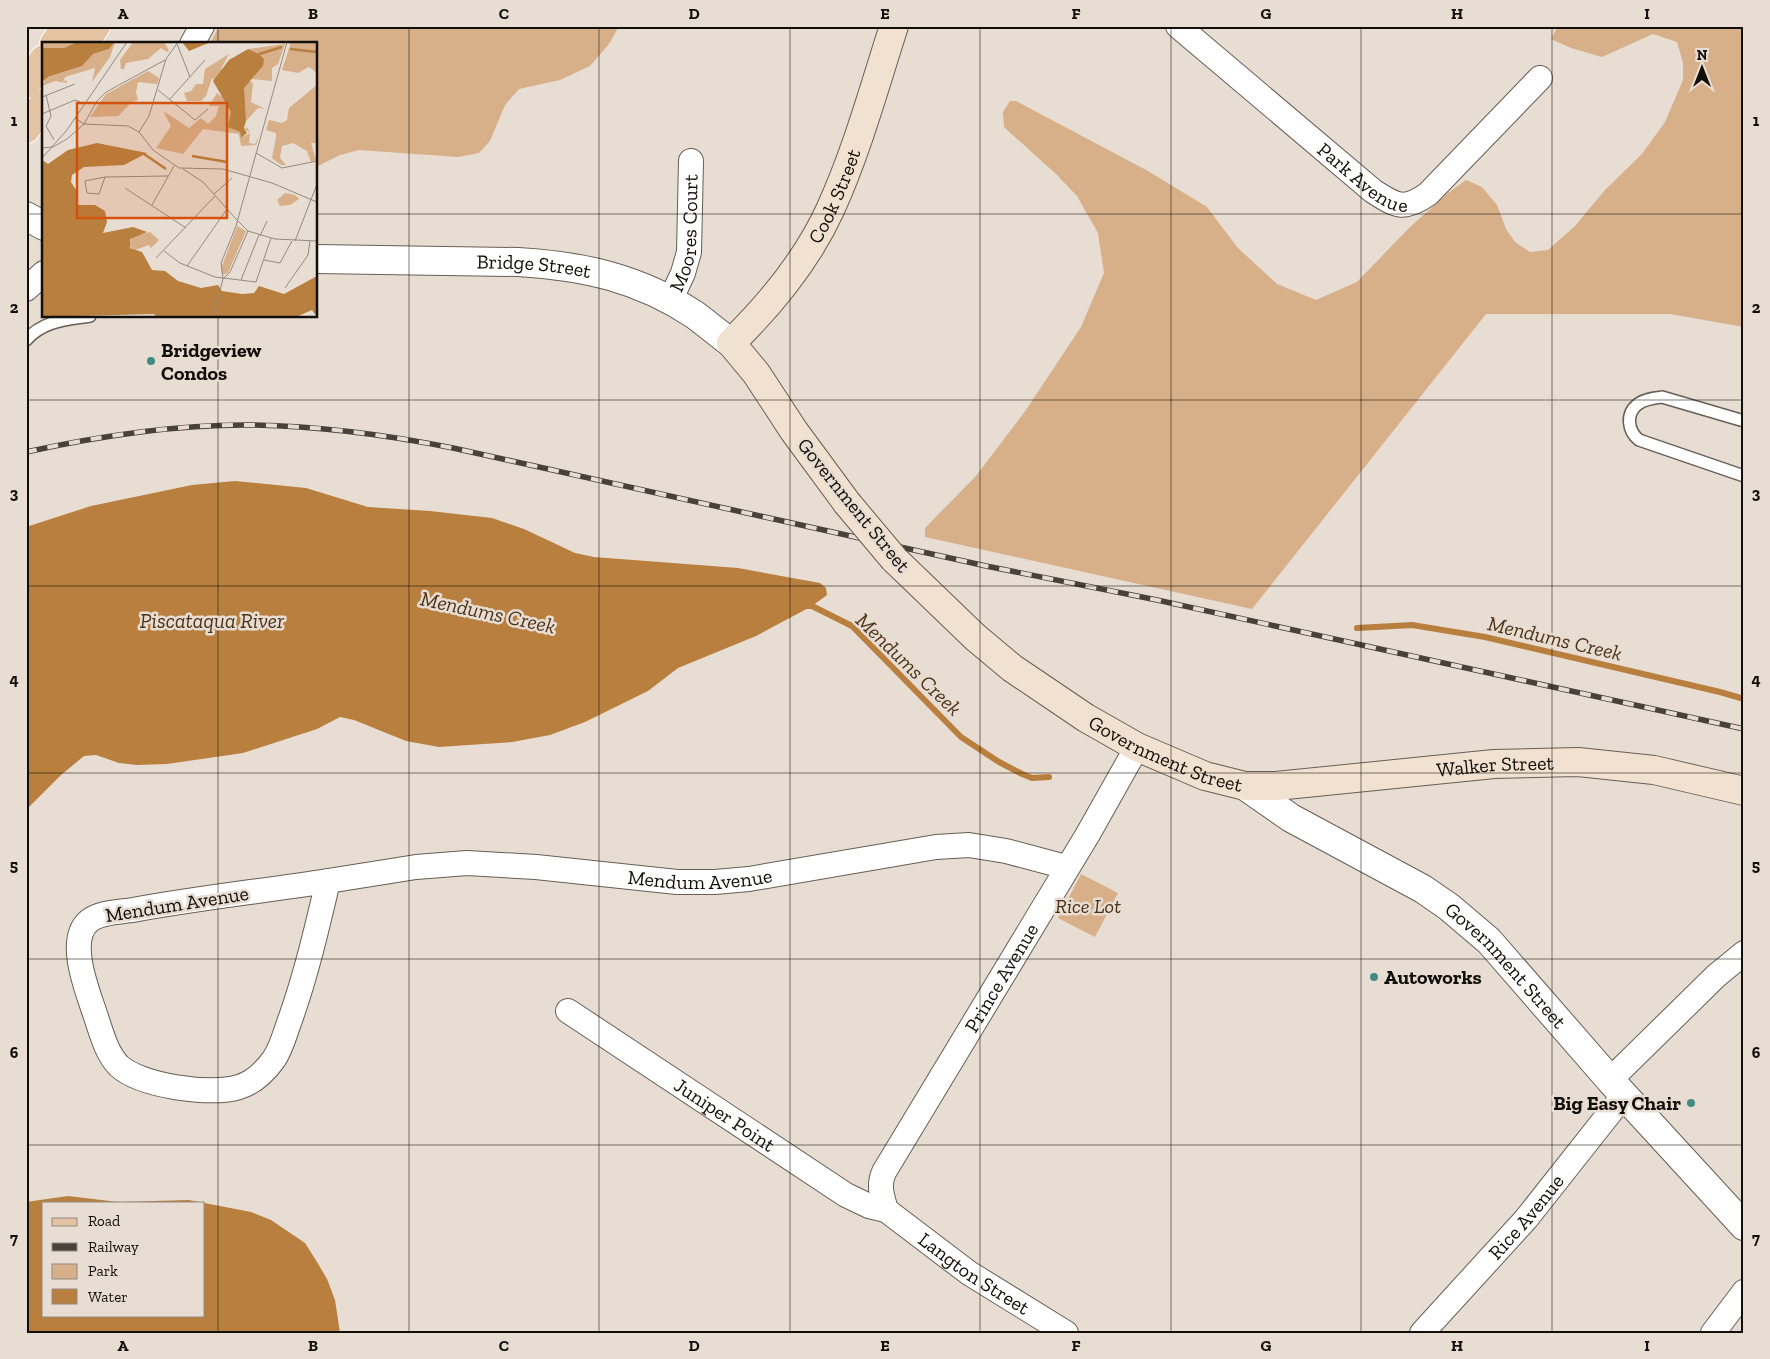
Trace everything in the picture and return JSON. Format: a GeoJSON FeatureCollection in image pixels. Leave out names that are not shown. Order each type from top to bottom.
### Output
{"type":"FeatureCollection","features":[{"type":"Feature","properties":{"kind":"main road"},"geometry":{"type":"LineString","coordinates":[[55,42],[66,26]]}},
{"type":"Feature","properties":{"kind":"main road"},"geometry":{"type":"LineString","coordinates":[[85,42],[96,26]]}},
{"type":"Feature","properties":{"kind":"main road","name":"Cook Street"},"geometry":{"type":"LineString","coordinates":[[731,343],[760,315],[779,291],[813,240],[830,210],[853,153],[894,26]]}},
{"type":"Feature","properties":{"kind":"main road"},"geometry":{"type":"LineString","coordinates":[[26,84],[42,62]]}},
{"type":"Feature","properties":{"kind":"main road"},"geometry":{"type":"LineString","coordinates":[[26,129],[42,106]]}},
{"type":"Feature","properties":{"kind":"main road","name":"Government Street"},"geometry":{"type":"LineString","coordinates":[[731,343],[756,373],[794,431],[847,503],[894,558],[975,637],[1012,668],[1070,708],[1137,747],[1205,776],[1245,786]]}},
{"type":"Feature","properties":{"kind":"main road","name":"Walker Street"},"geometry":{"type":"LineString","coordinates":[[1245,786],[1276,786],[1494,764],[1578,762],[1654,770],[1744,791]]}},
{"type":"Feature","properties":{"kind":"street"},"geometry":{"type":"LineString","coordinates":[[193,42],[202,26]]}},
{"type":"Feature","properties":{"kind":"street","name":"Park Avenue"},"geometry":{"type":"LineString","coordinates":[[1178,26],[1373,191],[1395,204],[1415,203],[1428,194],[1540,78]]}},
{"type":"Feature","properties":{"kind":"street","name":"Moores Court"},"geometry":{"type":"LineString","coordinates":[[670,301],[683,273],[689,252],[691,162]]}},
{"type":"Feature","properties":{"kind":"street"},"geometry":{"type":"LineString","coordinates":[[26,216],[42,225]]}},
{"type":"Feature","properties":{"kind":"street","name":"Bridge Street"},"geometry":{"type":"LineString","coordinates":[[318,259],[551,264],[599,272],[622,279],[670,301],[695,315],[731,343]]}},
{"type":"Feature","properties":{"kind":"street"},"geometry":{"type":"LineString","coordinates":[[26,289],[42,275]]}},
{"type":"Feature","properties":{"kind":"street","name":"Prince Avenue"},"geometry":{"type":"LineString","coordinates":[[886,1210],[880,1182],[884,1172],[1066,867],[1088,834],[1137,747]]}},
{"type":"Feature","properties":{"kind":"street","name":"Government Street"},"geometry":{"type":"LineString","coordinates":[[1245,786],[1290,818],[1391,870],[1423,889],[1449,907],[1489,941],[1617,1088],[1744,1226]]}},
{"type":"Feature","properties":{"kind":"street","name":"Mendum Avenue"},"geometry":{"type":"LineString","coordinates":[[328,881],[313,943],[284,1037],[275,1056],[258,1075],[241,1087],[214,1091],[161,1085],[128,1073],[118,1065],[112,1057],[103,1037],[81,973],[80,935],[84,926],[100,916],[416,867],[467,863],[536,867],[677,882],[715,882],[750,879],[936,847],[969,845],[999,849],[1066,867]]}},
{"type":"Feature","properties":{"kind":"street","name":"Rice Avenue"},"geometry":{"type":"LineString","coordinates":[[1422,1333],[1526,1219],[1617,1088],[1716,976],[1744,953]]}},
{"type":"Feature","properties":{"kind":"street","name":"Juniper Point"},"geometry":{"type":"LineString","coordinates":[[568,1011],[846,1195],[868,1206],[886,1210]]}},
{"type":"Feature","properties":{"kind":"street","name":"Langton Street"},"geometry":{"type":"LineString","coordinates":[[886,1210],[969,1273],[1066,1333]]}},
{"type":"Feature","properties":{"kind":"street"},"geometry":{"type":"LineString","coordinates":[[1713,1333],[1744,1292]]}},
{"type":"Feature","properties":{"kind":"lane"},"geometry":{"type":"LineString","coordinates":[[26,340],[38,328],[50,323],[79,318]]}},
{"type":"Feature","properties":{"kind":"lane"},"geometry":{"type":"LineString","coordinates":[[1744,421],[1662,397],[1648,399],[1638,405],[1631,414],[1629,422],[1632,434],[1639,440],[1744,476]]}},
{"type":"Feature","properties":{"kind":"green space"},"geometry":{"type":"Polygon","coordinates":[[[219,26],[619,26],[609,44],[590,66],[560,80],[519,89],[505,105],[490,141],[479,153],[458,157],[359,150],[340,155],[318,166],[318,42],[211,42],[219,26]]]}},
{"type":"Feature","properties":{"kind":"green space"},"geometry":{"type":"Polygon","coordinates":[[[1558,26],[1744,26],[1744,327],[1670,314],[1486,314],[1252,609],[925,537],[925,528],[976,476],[1026,410],[1081,327],[1104,273],[1098,233],[1077,196],[1057,175],[1004,127],[1003,112],[1010,101],[1016,101],[1148,171],[1207,207],[1237,247],[1277,284],[1316,300],[1357,282],[1409,228],[1448,193],[1466,180],[1482,187],[1497,205],[1506,229],[1515,242],[1530,252],[1548,250],[1575,226],[1605,190],[1642,154],[1665,122],[1683,80],[1683,63],[1677,42],[1653,34],[1602,57],[1571,48],[1551,39],[1558,26]]]}},
{"type":"Feature","properties":{"kind":"green space","name":"Rice Lot"},"geometry":{"type":"Polygon","coordinates":[[[1081,874],[1118,893],[1095,937],[1058,918],[1081,874]]]}},
{"type":"Feature","properties":{"kind":"water","name":"Piscataqua River"},"geometry":{"type":"Polygon","coordinates":[[[235,481],[306,488],[368,507],[492,518],[524,529],[575,553],[594,557],[738,568],[820,583],[826,588],[827,595],[812,606],[756,636],[678,668],[648,691],[585,722],[550,735],[512,742],[439,747],[406,741],[354,720],[340,717],[317,729],[243,753],[167,764],[137,765],[119,763],[96,755],[84,756],[61,775],[26,810],[26,527],[91,506],[192,485],[235,481]]]}},
{"type":"Feature","properties":{"kind":"water"},"geometry":{"type":"Polygon","coordinates":[[[68,1196],[118,1202],[42,1202],[42,1316],[205,1316],[205,1203],[251,1212],[271,1220],[305,1243],[327,1279],[335,1300],[340,1333],[26,1333],[26,1202],[68,1196]]]}},
{"type":"Feature","properties":{"kind":"water"},"geometry":{"type":"Polygon","coordinates":[[[189,1200],[199,1202],[118,1202],[189,1200]]]}},
{"type":"Feature","properties":{"kind":"waterway","name":"Mendums Creek"},"geometry":{"type":"LineString","coordinates":[[804,606],[812,606],[852,626],[961,737],[999,762],[1022,774],[1032,778],[1049,777]]}},
{"type":"Feature","properties":{"kind":"waterway","name":"Mendums Creek"},"geometry":{"type":"LineString","coordinates":[[1357,628],[1412,625],[1485,637],[1744,699]]}},
{"type":"Feature","properties":{"kind":"railway"},"geometry":{"type":"LineString","coordinates":[[26,452],[139,432],[225,425],[303,427],[403,439],[453,448],[986,566],[1157,600],[1744,729]]}},
{"type":"Feature","properties":{"kind":"place","name":"Bridgeview Condos"},"geometry":{"type":"Point","coordinates":[151,361]}},
{"type":"Feature","properties":{"kind":"place","name":"Autoworks"},"geometry":{"type":"Point","coordinates":[1374,977]}},
{"type":"Feature","properties":{"kind":"place","name":"Big Easy Chair"},"geometry":{"type":"Point","coordinates":[1691,1103]}}]}
